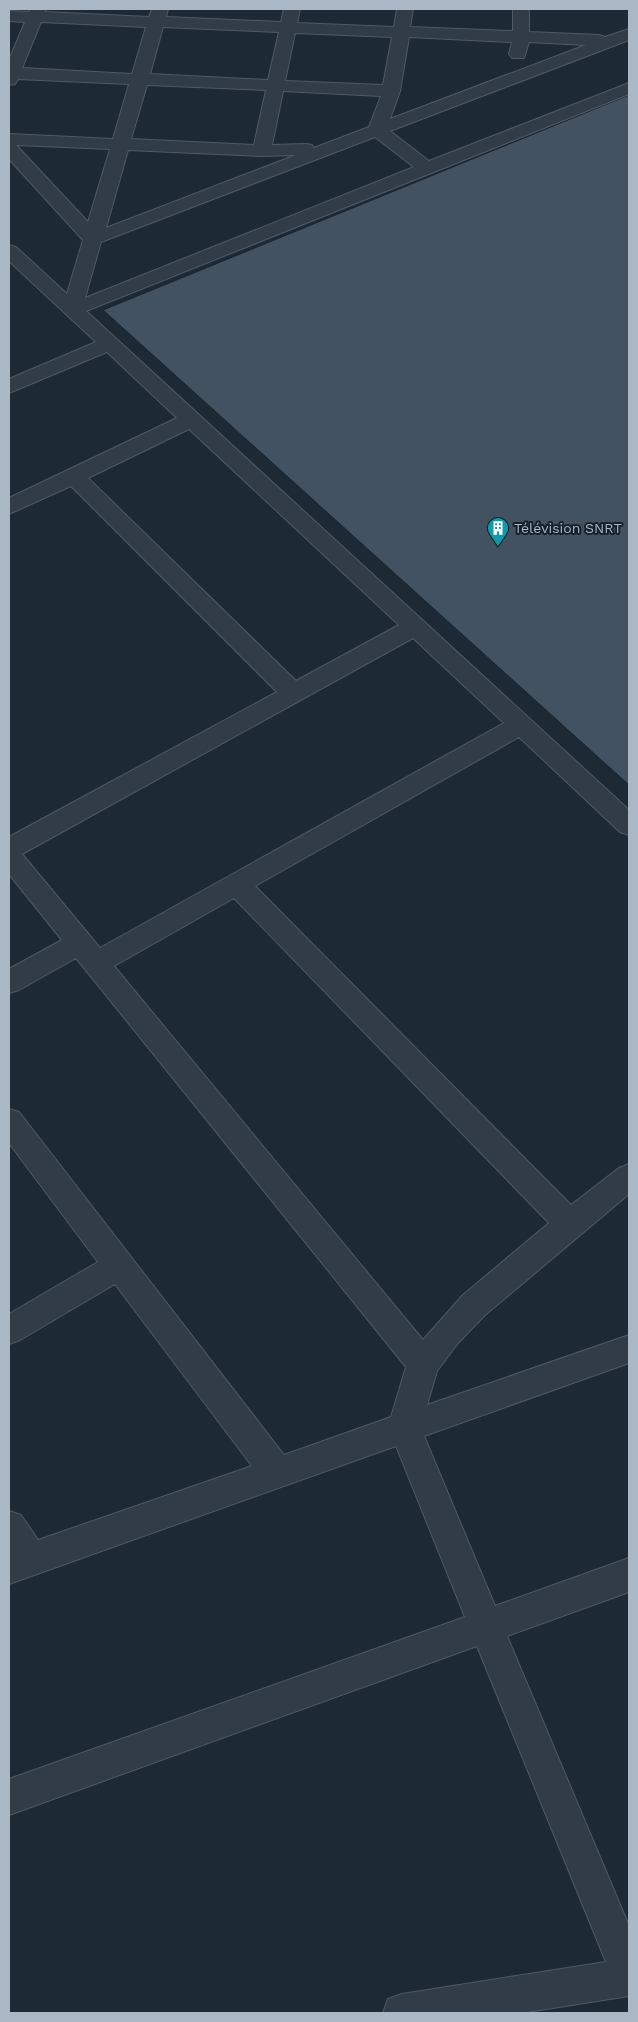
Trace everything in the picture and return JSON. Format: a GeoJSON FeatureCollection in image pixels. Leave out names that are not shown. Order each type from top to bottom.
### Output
{"type":"FeatureCollection","features":[{"type":"Feature","properties":{"kind":"street"},"geometry":{"type":"LineString","coordinates":[[262,151],[292,9]]}},
{"type":"Feature","properties":{"kind":"street"},"geometry":{"type":"LineString","coordinates":[[377,130],[392,91],[406,9]]}},
{"type":"Feature","properties":{"kind":"street"},"geometry":{"type":"LineString","coordinates":[[514,78],[521,38],[521,9]]}},
{"type":"Feature","properties":{"kind":"street"},"geometry":{"type":"LineString","coordinates":[[37,13],[10,75],[392,91]]}},
{"type":"Feature","properties":{"kind":"street"},"geometry":{"type":"LineString","coordinates":[[9,16],[37,13],[158,16],[288,28],[521,38],[621,37]]}},
{"type":"Feature","properties":{"kind":"street"},"geometry":{"type":"LineString","coordinates":[[72,310],[158,16]]}},
{"type":"Feature","properties":{"kind":"street"},"geometry":{"type":"LineString","coordinates":[[93,239],[621,37]]}},
{"type":"Feature","properties":{"kind":"street"},"geometry":{"type":"LineString","coordinates":[[72,310],[629,88]]}},
{"type":"Feature","properties":{"kind":"street"},"geometry":{"type":"LineString","coordinates":[[377,130],[427,168]]}},
{"type":"Feature","properties":{"kind":"street"},"geometry":{"type":"LineString","coordinates":[[9,139],[262,151],[328,149]]}},
{"type":"Feature","properties":{"kind":"street"},"geometry":{"type":"LineString","coordinates":[[9,148],[93,239]]}},
{"type":"Feature","properties":{"kind":"street"},"geometry":{"type":"LineString","coordinates":[[9,252],[629,825]]}},
{"type":"Feature","properties":{"kind":"street"},"geometry":{"type":"LineString","coordinates":[[9,388],[109,344]]}},
{"type":"Feature","properties":{"kind":"street"},"geometry":{"type":"LineString","coordinates":[[9,507],[191,420]]}},
{"type":"Feature","properties":{"kind":"street"},"geometry":{"type":"LineString","coordinates":[[74,476],[294,693]]}},
{"type":"Feature","properties":{"kind":"street"},"geometry":{"type":"LineString","coordinates":[[9,849],[414,626]]}},
{"type":"Feature","properties":{"kind":"street"},"geometry":{"type":"LineString","coordinates":[[9,982],[88,953],[237,884],[521,725]]}},
{"type":"Feature","properties":{"kind":"street"},"geometry":{"type":"LineString","coordinates":[[9,856],[423,1364]]}},
{"type":"Feature","properties":{"kind":"street"},"geometry":{"type":"LineString","coordinates":[[237,884],[570,1224]]}},
{"type":"Feature","properties":{"kind":"street"},"geometry":{"type":"LineString","coordinates":[[9,1121],[278,1473]]}},
{"type":"Feature","properties":{"kind":"street"},"geometry":{"type":"LineString","coordinates":[[629,1177],[474,1304],[447,1333],[423,1364],[404,1428],[629,1971]]}},
{"type":"Feature","properties":{"kind":"street"},"geometry":{"type":"LineString","coordinates":[[9,1330],[118,1266]]}},
{"type":"Feature","properties":{"kind":"street"},"geometry":{"type":"LineString","coordinates":[[9,1527],[20,1563],[629,1349]]}},
{"type":"Feature","properties":{"kind":"street"},"geometry":{"type":"LineString","coordinates":[[9,1797],[629,1575]]}},
{"type":"Feature","properties":{"kind":"street"},"geometry":{"type":"LineString","coordinates":[[402,2013],[629,1977]]}},
{"type":"Feature","properties":{"kind":"building","name":"Télévision SNRT"},"geometry":{"type":"Polygon","coordinates":[[[629,95],[629,785],[103,310],[629,95]]]}},
{"type":"Feature","properties":{"kind":"place","name":"Télévision SNRT"},"geometry":{"type":"Point","coordinates":[498,547]}}]}
